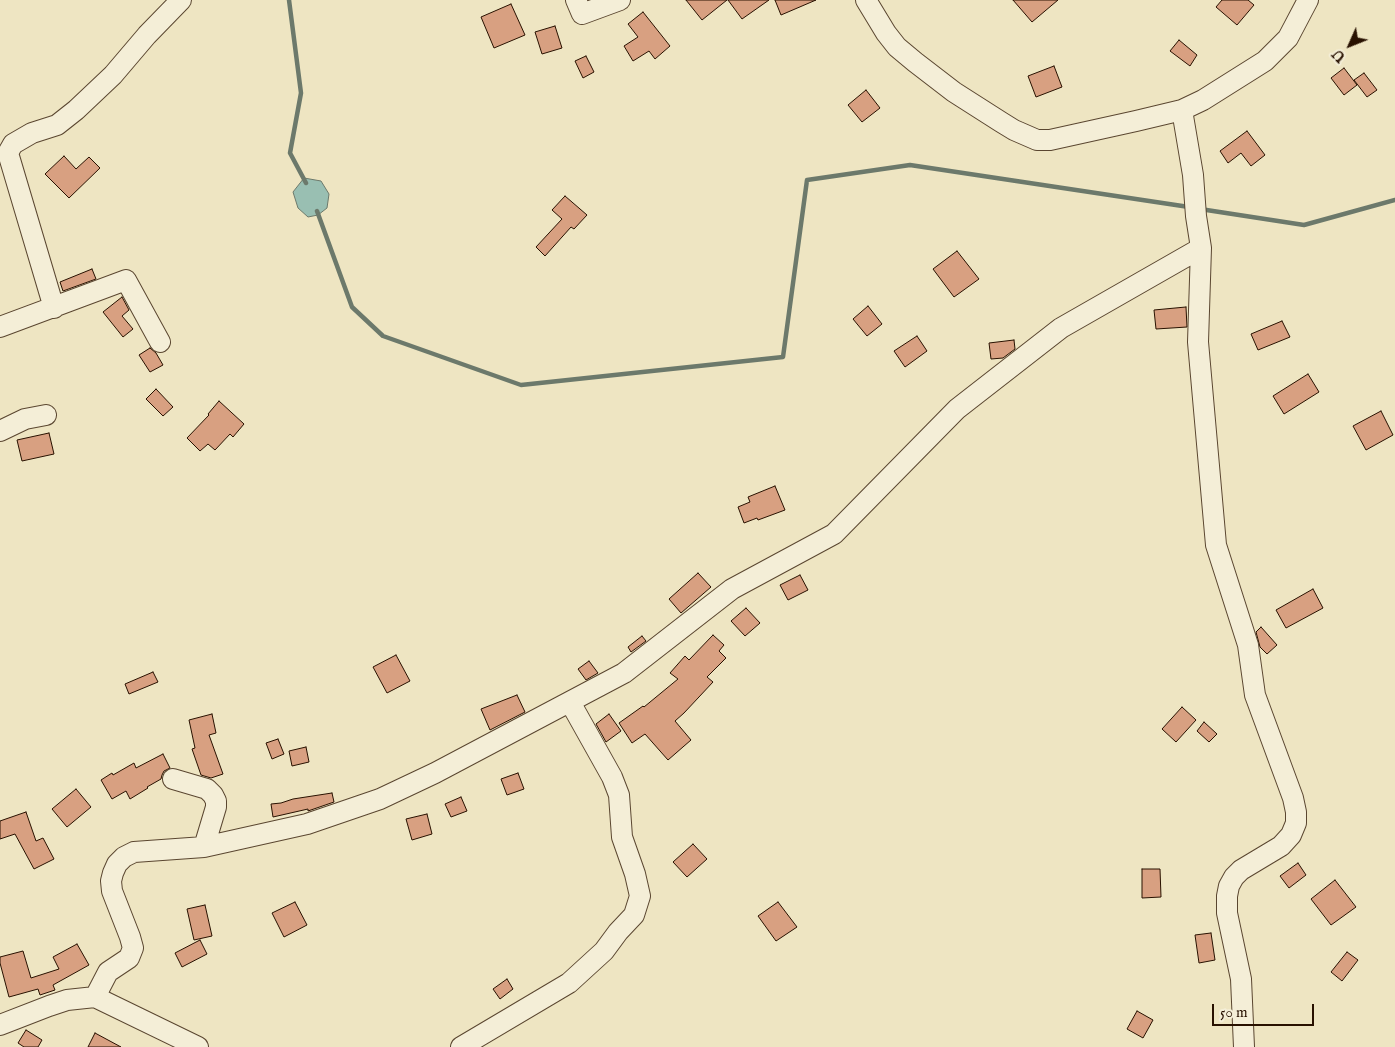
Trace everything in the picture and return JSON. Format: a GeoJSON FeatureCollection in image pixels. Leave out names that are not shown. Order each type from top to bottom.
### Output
{"type":"FeatureCollection","features":[{"type":"Feature","properties":{"kind":"street"},"geometry":{"type":"LineString","coordinates":[[54,308],[8,153],[13,144],[32,133],[57,124],[76,110],[113,75],[147,35],[181,0]]}},
{"type":"Feature","properties":{"kind":"street"},"geometry":{"type":"LineString","coordinates":[[576,0],[582,14],[620,0]]}},
{"type":"Feature","properties":{"kind":"street"},"geometry":{"type":"LineString","coordinates":[[866,0],[897,47],[915,62],[954,92],[1000,122],[1037,140],[1050,140],[1182,110],[1203,100],[1265,61],[1288,38],[1308,0]]}},
{"type":"Feature","properties":{"kind":"street"},"geometry":{"type":"LineString","coordinates":[[1182,110],[1193,175],[1201,248],[1198,342],[1216,545],[1248,645],[1255,695],[1293,798],[1296,812],[1296,823],[1291,835],[1281,846],[1241,870],[1229,886],[1227,913],[1241,979],[1244,1047]]}},
{"type":"Feature","properties":{"kind":"street"},"geometry":{"type":"LineString","coordinates":[[95,997],[108,972],[128,958],[133,948],[112,891],[111,881],[117,864],[124,856],[134,852],[204,847],[307,824],[380,799],[435,773],[624,674],[732,589],[834,534],[957,409],[1062,328],[1201,248]]}},
{"type":"Feature","properties":{"kind":"street"},"geometry":{"type":"LineString","coordinates":[[0,327],[126,280],[160,342]]}},
{"type":"Feature","properties":{"kind":"street"},"geometry":{"type":"LineString","coordinates":[[0,430],[26,419],[46,415]]}},
{"type":"Feature","properties":{"kind":"street"},"geometry":{"type":"LineString","coordinates":[[461,1047],[569,983],[604,951],[634,915],[640,896],[635,874],[622,837],[619,795],[612,777],[570,702]]}},
{"type":"Feature","properties":{"kind":"street"},"geometry":{"type":"LineString","coordinates":[[173,780],[207,789],[213,795],[216,807],[204,847]]}},
{"type":"Feature","properties":{"kind":"street"},"geometry":{"type":"LineString","coordinates":[[0,1025],[67,1000],[95,997],[198,1047]]}},
{"type":"Feature","properties":{"kind":"water"},"geometry":{"type":"Polygon","coordinates":[[[304,178],[321,181],[329,194],[327,208],[318,215],[308,217],[298,208],[293,192],[304,178]]]}},
{"type":"Feature","properties":{"kind":"building"},"geometry":{"type":"Polygon","coordinates":[[[686,0],[727,0],[702,20],[686,0]]]}},
{"type":"Feature","properties":{"kind":"building"},"geometry":{"type":"Polygon","coordinates":[[[728,0],[769,0],[742,19],[728,0]]]}},
{"type":"Feature","properties":{"kind":"building"},"geometry":{"type":"Polygon","coordinates":[[[775,0],[816,0],[781,15],[775,0]]]}},
{"type":"Feature","properties":{"kind":"building"},"geometry":{"type":"Polygon","coordinates":[[[1013,0],[1058,0],[1032,22],[1013,0]]]}},
{"type":"Feature","properties":{"kind":"building"},"geometry":{"type":"Polygon","coordinates":[[[1222,0],[1248,0],[1254,5],[1237,25],[1216,7],[1222,0]]]}},
{"type":"Feature","properties":{"kind":"building"},"geometry":{"type":"Polygon","coordinates":[[[511,4],[525,35],[494,48],[481,17],[511,4]]]}},
{"type":"Feature","properties":{"kind":"building"},"geometry":{"type":"Polygon","coordinates":[[[643,12],[670,46],[655,59],[649,51],[633,61],[624,46],[638,37],[628,24],[643,12]]]}},
{"type":"Feature","properties":{"kind":"building"},"geometry":{"type":"Polygon","coordinates":[[[555,26],[562,48],[542,54],[535,32],[555,26]]]}},
{"type":"Feature","properties":{"kind":"building"},"geometry":{"type":"Polygon","coordinates":[[[1179,40],[1197,55],[1190,66],[1170,51],[1179,40]]]}},
{"type":"Feature","properties":{"kind":"building"},"geometry":{"type":"Polygon","coordinates":[[[586,56],[594,72],[583,78],[575,61],[586,56]]]}},
{"type":"Feature","properties":{"kind":"building"},"geometry":{"type":"Polygon","coordinates":[[[1054,66],[1062,87],[1036,97],[1028,76],[1054,66]]]}},
{"type":"Feature","properties":{"kind":"building"},"geometry":{"type":"Polygon","coordinates":[[[1344,68],[1357,85],[1344,95],[1331,78],[1344,68]]]}},
{"type":"Feature","properties":{"kind":"building"},"geometry":{"type":"Polygon","coordinates":[[[1364,73],[1377,90],[1367,97],[1354,80],[1364,73]]]}},
{"type":"Feature","properties":{"kind":"building"},"geometry":{"type":"Polygon","coordinates":[[[866,90],[880,108],[862,122],[848,105],[866,90]]]}},
{"type":"Feature","properties":{"kind":"building"},"geometry":{"type":"Polygon","coordinates":[[[1247,131],[1265,155],[1251,166],[1241,153],[1228,163],[1220,151],[1247,131]]]}},
{"type":"Feature","properties":{"kind":"building"},"geometry":{"type":"Polygon","coordinates":[[[64,156],[76,169],[89,157],[100,168],[69,198],[45,174],[64,156]]]}},
{"type":"Feature","properties":{"kind":"building"},"geometry":{"type":"Polygon","coordinates":[[[565,196],[587,215],[574,229],[571,227],[545,256],[536,247],[562,219],[552,210],[565,196]]]}},
{"type":"Feature","properties":{"kind":"building"},"geometry":{"type":"Polygon","coordinates":[[[957,251],[979,279],[954,297],[933,269],[957,251]]]}},
{"type":"Feature","properties":{"kind":"building"},"geometry":{"type":"Polygon","coordinates":[[[92,269],[96,279],[63,291],[60,282],[92,269]]]}},
{"type":"Feature","properties":{"kind":"building"},"geometry":{"type":"Polygon","coordinates":[[[122,297],[129,310],[122,316],[133,329],[123,337],[103,312],[122,297]]]}},
{"type":"Feature","properties":{"kind":"building"},"geometry":{"type":"Polygon","coordinates":[[[868,306],[882,324],[867,336],[853,319],[868,306]]]}},
{"type":"Feature","properties":{"kind":"building"},"geometry":{"type":"Polygon","coordinates":[[[1186,307],[1187,327],[1156,329],[1154,310],[1186,307]]]}},
{"type":"Feature","properties":{"kind":"building"},"geometry":{"type":"Polygon","coordinates":[[[1282,321],[1290,337],[1258,350],[1251,334],[1282,321]]]}},
{"type":"Feature","properties":{"kind":"building"},"geometry":{"type":"Polygon","coordinates":[[[917,336],[927,351],[905,367],[894,351],[917,336]]]}},
{"type":"Feature","properties":{"kind":"building"},"geometry":{"type":"Polygon","coordinates":[[[1014,340],[1015,349],[1003,358],[991,359],[989,343],[1014,340]]]}},
{"type":"Feature","properties":{"kind":"building"},"geometry":{"type":"Polygon","coordinates":[[[150,348],[156,353],[163,365],[150,372],[139,355],[150,348]]]}},
{"type":"Feature","properties":{"kind":"building"},"geometry":{"type":"Polygon","coordinates":[[[1308,374],[1319,392],[1284,414],[1273,396],[1308,374]]]}},
{"type":"Feature","properties":{"kind":"building"},"geometry":{"type":"Polygon","coordinates":[[[156,389],[173,407],[163,416],[146,399],[156,389]]]}},
{"type":"Feature","properties":{"kind":"building"},"geometry":{"type":"Polygon","coordinates":[[[219,401],[244,424],[233,437],[230,434],[215,450],[208,444],[200,451],[187,438],[209,415],[219,401]]]}},
{"type":"Feature","properties":{"kind":"building"},"geometry":{"type":"Polygon","coordinates":[[[1381,411],[1393,435],[1366,450],[1353,426],[1381,411]]]}},
{"type":"Feature","properties":{"kind":"building"},"geometry":{"type":"Polygon","coordinates":[[[49,433],[54,454],[22,461],[17,440],[49,433]]]}},
{"type":"Feature","properties":{"kind":"building"},"geometry":{"type":"Polygon","coordinates":[[[775,486],[785,510],[744,523],[738,507],[750,502],[748,497],[775,486]]]}},
{"type":"Feature","properties":{"kind":"building"},"geometry":{"type":"Polygon","coordinates":[[[698,573],[711,587],[681,613],[669,599],[698,573]]]}},
{"type":"Feature","properties":{"kind":"building"},"geometry":{"type":"Polygon","coordinates":[[[800,575],[808,590],[788,600],[780,585],[800,575]]]}},
{"type":"Feature","properties":{"kind":"building"},"geometry":{"type":"Polygon","coordinates":[[[1313,589],[1323,608],[1286,628],[1276,610],[1313,589]]]}},
{"type":"Feature","properties":{"kind":"building"},"geometry":{"type":"Polygon","coordinates":[[[746,608],[760,623],[745,636],[731,621],[746,608]]]}},
{"type":"Feature","properties":{"kind":"building"},"geometry":{"type":"Polygon","coordinates":[[[1261,627],[1277,645],[1267,654],[1260,647],[1256,632],[1261,627]]]}},
{"type":"Feature","properties":{"kind":"building"},"geometry":{"type":"Polygon","coordinates":[[[713,635],[724,645],[719,651],[726,658],[707,677],[713,682],[675,721],[691,740],[668,760],[645,734],[632,743],[619,723],[644,707],[678,679],[670,673],[685,656],[689,660],[713,635]]]}},
{"type":"Feature","properties":{"kind":"building"},"geometry":{"type":"Polygon","coordinates":[[[642,636],[646,641],[631,652],[628,647],[642,636]]]}},
{"type":"Feature","properties":{"kind":"building"},"geometry":{"type":"Polygon","coordinates":[[[396,655],[410,681],[387,693],[373,667],[396,655]]]}},
{"type":"Feature","properties":{"kind":"building"},"geometry":{"type":"Polygon","coordinates":[[[589,661],[598,673],[586,680],[578,669],[589,661]]]}},
{"type":"Feature","properties":{"kind":"building"},"geometry":{"type":"Polygon","coordinates":[[[153,672],[158,682],[129,694],[125,684],[153,672]]]}},
{"type":"Feature","properties":{"kind":"building"},"geometry":{"type":"Polygon","coordinates":[[[517,695],[525,712],[490,730],[481,709],[517,695]]]}},
{"type":"Feature","properties":{"kind":"building"},"geometry":{"type":"Polygon","coordinates":[[[1182,707],[1196,720],[1176,742],[1162,729],[1182,707]]]}},
{"type":"Feature","properties":{"kind":"building"},"geometry":{"type":"Polygon","coordinates":[[[212,714],[216,733],[209,735],[223,774],[211,778],[201,775],[192,749],[195,748],[189,720],[212,714]]]}},
{"type":"Feature","properties":{"kind":"building"},"geometry":{"type":"Polygon","coordinates":[[[609,714],[621,731],[606,742],[596,724],[609,714]]]}},
{"type":"Feature","properties":{"kind":"building"},"geometry":{"type":"Polygon","coordinates":[[[1204,722],[1217,734],[1209,742],[1197,731],[1204,722]]]}},
{"type":"Feature","properties":{"kind":"building"},"geometry":{"type":"Polygon","coordinates":[[[278,739],[284,754],[272,759],[266,743],[278,739]]]}},
{"type":"Feature","properties":{"kind":"building"},"geometry":{"type":"Polygon","coordinates":[[[306,747],[309,762],[292,766],[289,751],[306,747]]]}},
{"type":"Feature","properties":{"kind":"building"},"geometry":{"type":"Polygon","coordinates":[[[163,754],[170,768],[164,771],[161,779],[130,799],[126,791],[112,799],[101,780],[134,763],[136,768],[163,754]]]}},
{"type":"Feature","properties":{"kind":"building"},"geometry":{"type":"Polygon","coordinates":[[[518,773],[524,789],[507,795],[501,779],[518,773]]]}},
{"type":"Feature","properties":{"kind":"building"},"geometry":{"type":"Polygon","coordinates":[[[76,789],[91,807],[67,827],[52,809],[76,789]]]}},
{"type":"Feature","properties":{"kind":"building"},"geometry":{"type":"Polygon","coordinates":[[[332,793],[334,802],[308,811],[308,809],[273,817],[271,804],[332,793]]]}},
{"type":"Feature","properties":{"kind":"building"},"geometry":{"type":"Polygon","coordinates":[[[461,797],[467,811],[451,817],[445,804],[461,797]]]}},
{"type":"Feature","properties":{"kind":"building"},"geometry":{"type":"Polygon","coordinates":[[[26,812],[36,841],[43,838],[54,859],[34,869],[15,834],[0,839],[0,821],[26,812]]]}},
{"type":"Feature","properties":{"kind":"building"},"geometry":{"type":"Polygon","coordinates":[[[427,814],[432,834],[412,840],[406,819],[427,814]]]}},
{"type":"Feature","properties":{"kind":"building"},"geometry":{"type":"Polygon","coordinates":[[[693,844],[707,859],[687,877],[673,862],[693,844]]]}},
{"type":"Feature","properties":{"kind":"building"},"geometry":{"type":"Polygon","coordinates":[[[1298,863],[1306,875],[1289,888],[1280,876],[1298,863]]]}},
{"type":"Feature","properties":{"kind":"building"},"geometry":{"type":"Polygon","coordinates":[[[1142,869],[1160,869],[1161,897],[1142,898],[1142,869]]]}},
{"type":"Feature","properties":{"kind":"building"},"geometry":{"type":"Polygon","coordinates":[[[1335,880],[1356,907],[1331,925],[1311,899],[1335,880]]]}},
{"type":"Feature","properties":{"kind":"building"},"geometry":{"type":"Polygon","coordinates":[[[295,902],[307,925],[284,937],[272,913],[295,902]]]}},
{"type":"Feature","properties":{"kind":"building"},"geometry":{"type":"Polygon","coordinates":[[[778,902],[797,927],[776,941],[758,916],[778,902]]]}},
{"type":"Feature","properties":{"kind":"building"},"geometry":{"type":"Polygon","coordinates":[[[205,905],[212,936],[194,940],[187,909],[205,905]]]}},
{"type":"Feature","properties":{"kind":"building"},"geometry":{"type":"Polygon","coordinates":[[[1211,933],[1215,960],[1199,963],[1195,935],[1211,933]]]}},
{"type":"Feature","properties":{"kind":"building"},"geometry":{"type":"Polygon","coordinates":[[[200,940],[207,954],[182,967],[175,953],[200,940]]]}},
{"type":"Feature","properties":{"kind":"building"},"geometry":{"type":"Polygon","coordinates":[[[77,944],[89,965],[53,985],[55,990],[40,995],[38,989],[9,997],[0,957],[23,951],[31,978],[59,969],[53,957],[77,944]]]}},
{"type":"Feature","properties":{"kind":"building"},"geometry":{"type":"Polygon","coordinates":[[[1347,952],[1358,960],[1342,981],[1331,972],[1347,952]]]}},
{"type":"Feature","properties":{"kind":"building"},"geometry":{"type":"Polygon","coordinates":[[[507,979],[513,989],[500,999],[493,989],[507,979]]]}},
{"type":"Feature","properties":{"kind":"building"},"geometry":{"type":"Polygon","coordinates":[[[1137,1011],[1153,1020],[1143,1038],[1127,1029],[1137,1011]]]}},
{"type":"Feature","properties":{"kind":"building"},"geometry":{"type":"Polygon","coordinates":[[[26,1030],[42,1040],[38,1047],[24,1047],[18,1043],[26,1030]]]}},
{"type":"Feature","properties":{"kind":"building"},"geometry":{"type":"Polygon","coordinates":[[[95,1033],[121,1047],[88,1047],[95,1033]]]}},
{"type":"Feature","properties":{"kind":"waterway"},"geometry":{"type":"LineString","coordinates":[[289,0],[301,93],[290,153],[306,183]]}},
{"type":"Feature","properties":{"kind":"waterway"},"geometry":{"type":"LineString","coordinates":[[317,211],[352,307],[383,336],[521,385],[783,357],[807,180],[910,165],[1189,207]]}},
{"type":"Feature","properties":{"kind":"waterway"},"geometry":{"type":"LineString","coordinates":[[1200,209],[1304,225],[1395,200]]}}]}
